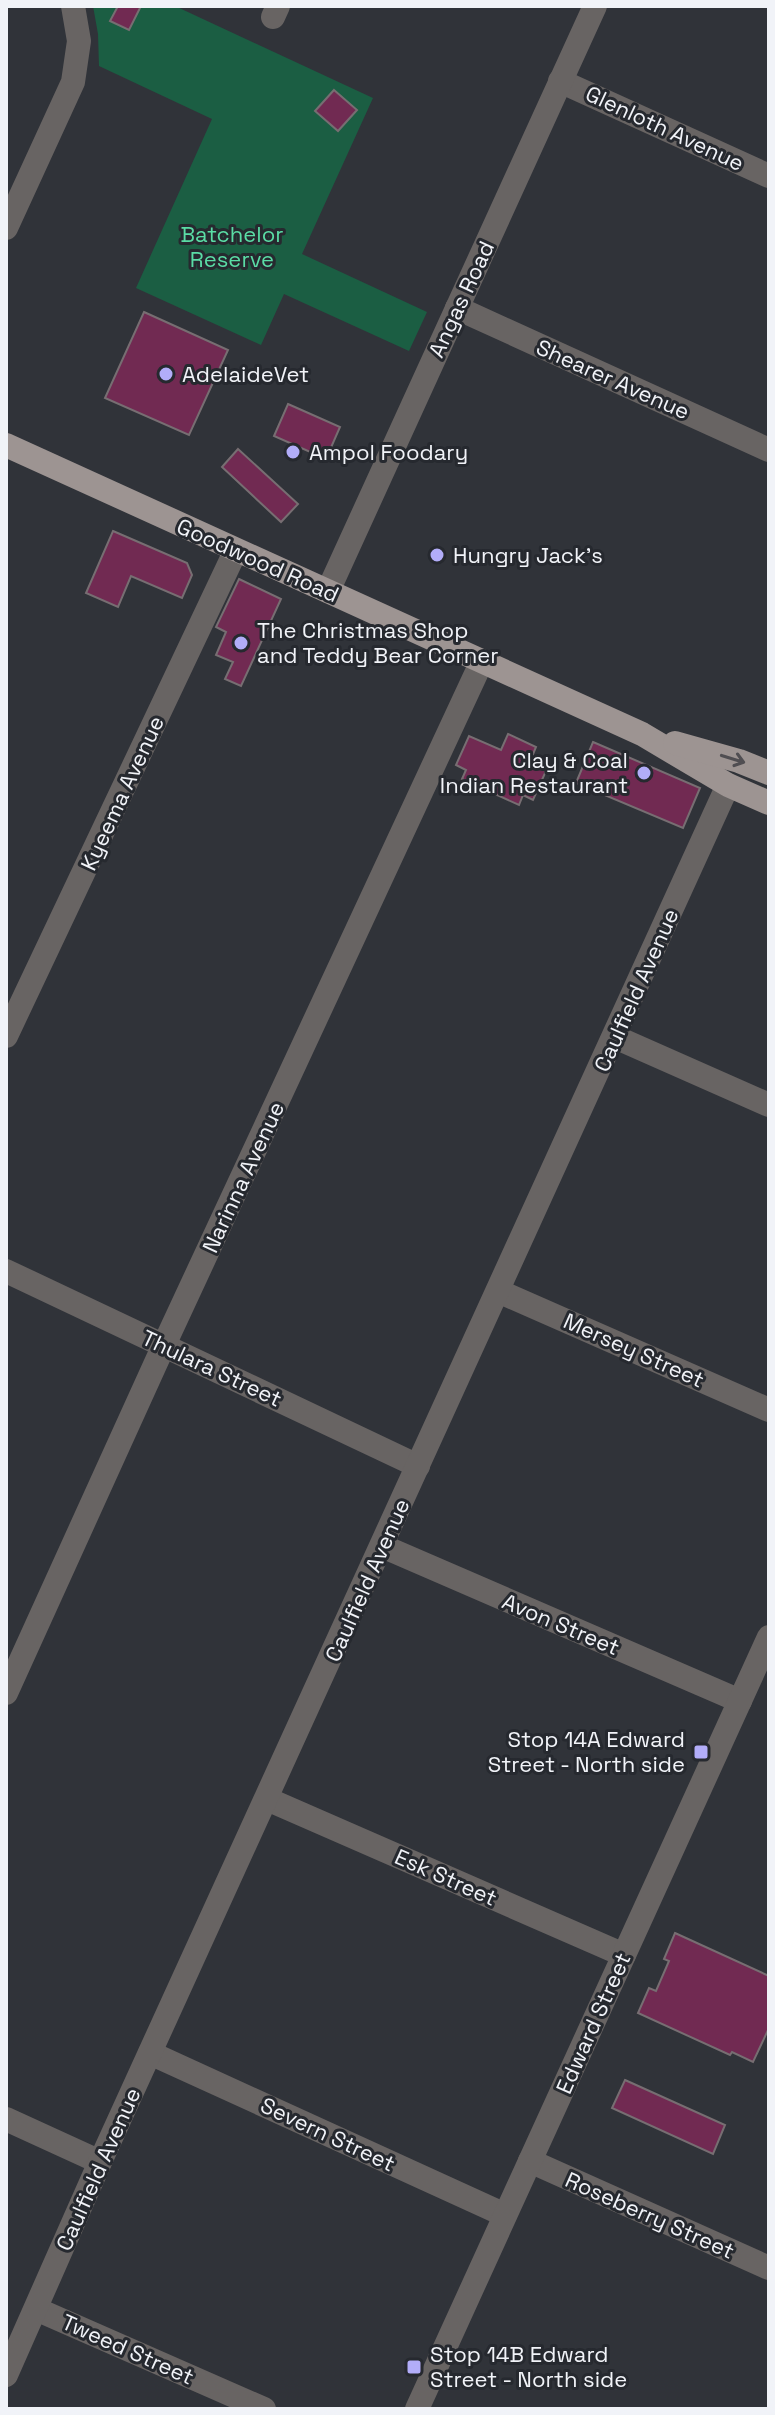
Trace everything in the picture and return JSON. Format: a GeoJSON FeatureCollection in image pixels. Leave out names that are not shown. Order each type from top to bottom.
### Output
{"type":"FeatureCollection","features":[{"type":"Feature","properties":{"kind":"main road","name":"Goodwood Road"},"geometry":{"type":"LineString","coordinates":[[6,445],[642,734],[728,785],[769,803]]}},
{"type":"Feature","properties":{"kind":"main road","name":"Goodwood Road"},"geometry":{"type":"LineString","coordinates":[[642,734],[739,761],[769,773]]}},
{"type":"Feature","properties":{"kind":"street"},"geometry":{"type":"LineString","coordinates":[[6,228],[73,82],[79,41],[73,6]]}},
{"type":"Feature","properties":{"kind":"street","name":"Angas Road"},"geometry":{"type":"LineString","coordinates":[[328,591],[595,6]]}},
{"type":"Feature","properties":{"kind":"street","name":"Glenloth Avenue"},"geometry":{"type":"LineString","coordinates":[[560,81],[769,176]]}},
{"type":"Feature","properties":{"kind":"street","name":"Shearer Avenue"},"geometry":{"type":"LineString","coordinates":[[457,308],[769,450]]}},
{"type":"Feature","properties":{"kind":"street","name":"Kyeema Avenue"},"geometry":{"type":"LineString","coordinates":[[6,1036],[236,550]]}},
{"type":"Feature","properties":{"kind":"street","name":"Narinna Avenue"},"geometry":{"type":"LineString","coordinates":[[6,1693],[482,661]]}},
{"type":"Feature","properties":{"kind":"street","name":"Caulfield Avenue"},"geometry":{"type":"LineString","coordinates":[[6,2375],[100,2162],[728,785]]}},
{"type":"Feature","properties":{"kind":"street"},"geometry":{"type":"LineString","coordinates":[[615,1037],[769,1105]]}},
{"type":"Feature","properties":{"kind":"street","name":"Thulara Street"},"geometry":{"type":"LineString","coordinates":[[6,1271],[418,1466]]}},
{"type":"Feature","properties":{"kind":"street","name":"Mersey Street"},"geometry":{"type":"LineString","coordinates":[[498,1291],[769,1410]]}},
{"type":"Feature","properties":{"kind":"street","name":"Avon Street"},"geometry":{"type":"LineString","coordinates":[[382,1546],[740,1701]]}},
{"type":"Feature","properties":{"kind":"street","name":"Edward Street"},"geometry":{"type":"LineString","coordinates":[[417,2409],[740,1701],[762,1674],[769,1637]]}},
{"type":"Feature","properties":{"kind":"street","name":"Esk Street"},"geometry":{"type":"LineString","coordinates":[[267,1799],[624,1955]]}},
{"type":"Feature","properties":{"kind":"street","name":"Severn Street"},"geometry":{"type":"LineString","coordinates":[[150,2053],[505,2215]]}},
{"type":"Feature","properties":{"kind":"street"},"geometry":{"type":"LineString","coordinates":[[6,2119],[100,2162]]}},
{"type":"Feature","properties":{"kind":"street","name":"Roseberry Street"},"geometry":{"type":"LineString","coordinates":[[530,2161],[769,2268]]}},
{"type":"Feature","properties":{"kind":"street","name":"Tweed Street"},"geometry":{"type":"LineString","coordinates":[[36,2309],[264,2409]]}},
{"type":"Feature","properties":{"kind":"green space","name":"Batchelor Reserve"},"geometry":{"type":"Polygon","coordinates":[[[93,6],[175,6],[373,98],[302,254],[427,312],[409,351],[284,294],[261,345],[136,288],[212,119],[99,66],[93,6]]]}},
{"type":"Feature","properties":{"kind":"building"},"geometry":{"type":"Polygon","coordinates":[[[118,6],[141,6],[129,30],[110,21],[118,6]]]}},
{"type":"Feature","properties":{"kind":"building"},"geometry":{"type":"Polygon","coordinates":[[[334,90],[357,110],[338,131],[315,111],[334,90]]]}},
{"type":"Feature","properties":{"kind":"building","name":"AdelaideVet"},"geometry":{"type":"Polygon","coordinates":[[[144,312],[228,350],[189,435],[105,398],[144,312]]]}},
{"type":"Feature","properties":{"kind":"building"},"geometry":{"type":"Polygon","coordinates":[[[288,404],[340,427],[326,459],[274,436],[288,404]]]}},
{"type":"Feature","properties":{"kind":"building"},"geometry":{"type":"Polygon","coordinates":[[[238,449],[298,504],[281,522],[222,467],[238,449]]]}},
{"type":"Feature","properties":{"kind":"building"},"geometry":{"type":"Polygon","coordinates":[[[113,531],[187,563],[192,575],[182,598],[131,576],[118,607],[86,593],[113,531]]]}},
{"type":"Feature","properties":{"kind":"building","name":"The Christmas Shop and Teddy Bear Corner"},"geometry":{"type":"Polygon","coordinates":[[[239,579],[281,599],[241,686],[225,679],[233,662],[216,655],[226,632],[216,627],[239,579]]]}},
{"type":"Feature","properties":{"kind":"building"},"geometry":{"type":"Polygon","coordinates":[[[508,734],[536,747],[529,764],[546,771],[533,800],[523,795],[519,805],[462,779],[466,770],[456,765],[469,736],[501,750],[508,734]]]}},
{"type":"Feature","properties":{"kind":"building"},"geometry":{"type":"Polygon","coordinates":[[[593,742],[700,788],[683,828],[576,783],[593,742]]]}},
{"type":"Feature","properties":{"kind":"building"},"geometry":{"type":"Polygon","coordinates":[[[675,1933],[769,1976],[769,2028],[753,2062],[732,2052],[730,2055],[638,2013],[649,1988],[656,1991],[669,1961],[664,1959],[675,1933]]]}},
{"type":"Feature","properties":{"kind":"building"},"geometry":{"type":"Polygon","coordinates":[[[625,2080],[725,2125],[713,2154],[612,2108],[625,2080]]]}},
{"type":"Feature","properties":{"kind":"place","name":"AdelaideVet"},"geometry":{"type":"Point","coordinates":[166,374]}},
{"type":"Feature","properties":{"kind":"place","name":"Ampol Foodary"},"geometry":{"type":"Point","coordinates":[293,452]}},
{"type":"Feature","properties":{"kind":"place","name":"Hungry Jack's"},"geometry":{"type":"Point","coordinates":[437,555]}},
{"type":"Feature","properties":{"kind":"place","name":"The Christmas Shop and Teddy Bear Corner"},"geometry":{"type":"Point","coordinates":[241,643]}},
{"type":"Feature","properties":{"kind":"place","name":"Clay & Coal Indian Restaurant"},"geometry":{"type":"Point","coordinates":[644,773]}},
{"type":"Feature","properties":{"kind":"place","name":"Stop 14A Edward Street - North side"},"geometry":{"type":"Point","coordinates":[701,1752]}},
{"type":"Feature","properties":{"kind":"place","name":"Stop 14B Edward Street - North side"},"geometry":{"type":"Point","coordinates":[414,2367]}}]}
